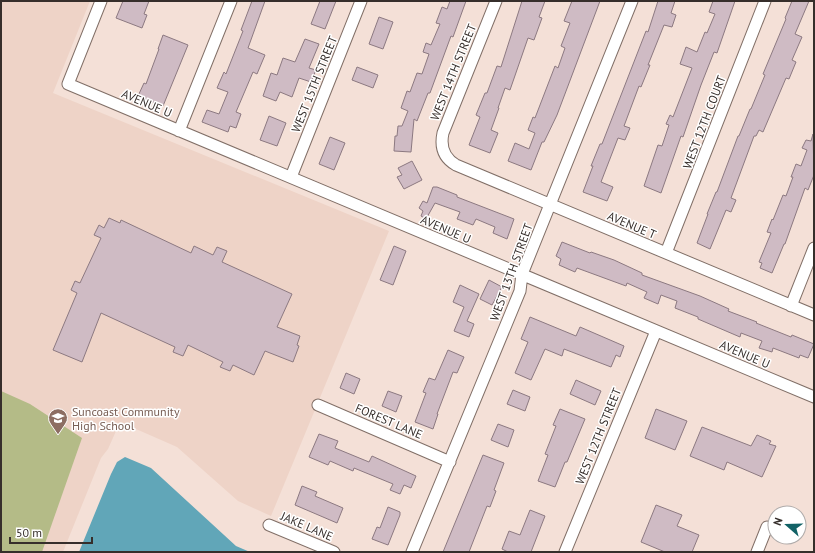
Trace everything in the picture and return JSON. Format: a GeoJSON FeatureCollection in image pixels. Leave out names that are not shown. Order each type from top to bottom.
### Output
{"type":"FeatureCollection","features":[{"type":"Feature","properties":{"kind":"street","name":"AVENUE U"},"geometry":{"type":"LineString","coordinates":[[101,1],[68,84],[814,397]]}},
{"type":"Feature","properties":{"kind":"street"},"geometry":{"type":"LineString","coordinates":[[178,131],[231,1]]}},
{"type":"Feature","properties":{"kind":"street","name":"WEST 15TH STREET"},"geometry":{"type":"LineString","coordinates":[[291,178],[361,1]]}},
{"type":"Feature","properties":{"kind":"street","name":"WEST 14TH STREET"},"geometry":{"type":"LineString","coordinates":[[444,154],[441,141],[443,133],[496,1]]}},
{"type":"Feature","properties":{"kind":"street","name":"WEST 13TH STREET"},"geometry":{"type":"LineString","coordinates":[[412,552],[520,291],[522,274],[632,1]]}},
{"type":"Feature","properties":{"kind":"street","name":"WEST 12TH COURT"},"geometry":{"type":"LineString","coordinates":[[666,253],[766,1]]}},
{"type":"Feature","properties":{"kind":"street","name":"AVENUE T"},"geometry":{"type":"LineString","coordinates":[[444,154],[449,161],[456,165],[814,315]]}},
{"type":"Feature","properties":{"kind":"street"},"geometry":{"type":"LineString","coordinates":[[791,306],[814,248]]}},
{"type":"Feature","properties":{"kind":"street","name":"WEST 12TH STREET"},"geometry":{"type":"LineString","coordinates":[[564,552],[656,331]]}},
{"type":"Feature","properties":{"kind":"street","name":"FOREST LANE"},"geometry":{"type":"LineString","coordinates":[[318,405],[450,462]]}},
{"type":"Feature","properties":{"kind":"street","name":"JAKE LANE"},"geometry":{"type":"LineString","coordinates":[[269,525],[334,552]]}},
{"type":"Feature","properties":{"kind":"street"},"geometry":{"type":"LineString","coordinates":[[757,552],[767,527]]}},
{"type":"Feature","properties":{"kind":"shaded area"},"geometry":{"type":"Polygon","coordinates":[[[1,1],[90,1],[53,93],[389,231],[271,516],[238,501],[177,447],[120,422],[108,449],[101,458],[63,552],[1,552],[1,1]]]}},
{"type":"Feature","properties":{"kind":"green space"},"geometry":{"type":"Polygon","coordinates":[[[1,391],[30,404],[82,438],[42,552],[1,552],[1,391]]]}},
{"type":"Feature","properties":{"kind":"water"},"geometry":{"type":"Polygon","coordinates":[[[125,457],[151,468],[236,546],[250,552],[79,552],[111,474],[117,462],[125,457]]]}},
{"type":"Feature","properties":{"kind":"building"},"geometry":{"type":"Polygon","coordinates":[[[123,1],[149,1],[144,14],[147,15],[142,28],[116,18],[123,1]]]}},
{"type":"Feature","properties":{"kind":"building"},"geometry":{"type":"Polygon","coordinates":[[[252,1],[265,1],[248,48],[265,55],[257,74],[253,72],[236,112],[241,114],[236,128],[230,126],[228,132],[202,122],[207,110],[219,114],[228,92],[217,88],[224,72],[226,74],[243,31],[241,30],[252,1]]]}},
{"type":"Feature","properties":{"kind":"building"},"geometry":{"type":"Polygon","coordinates":[[[320,1],[336,1],[325,29],[311,24],[320,1]]]}},
{"type":"Feature","properties":{"kind":"building"},"geometry":{"type":"Polygon","coordinates":[[[450,1],[466,1],[453,37],[451,36],[430,93],[428,93],[417,121],[414,119],[411,152],[394,151],[395,136],[397,136],[398,126],[402,126],[408,111],[401,108],[407,91],[410,92],[417,73],[422,74],[429,54],[423,52],[426,43],[431,45],[440,24],[436,23],[442,7],[447,9],[450,1]]]}},
{"type":"Feature","properties":{"kind":"building"},"geometry":{"type":"Polygon","coordinates":[[[522,1],[545,1],[539,17],[542,18],[534,40],[528,38],[510,90],[505,88],[491,130],[498,133],[490,153],[469,145],[480,117],[476,115],[485,93],[487,93],[497,66],[501,67],[522,1]]]}},
{"type":"Feature","properties":{"kind":"building"},"geometry":{"type":"Polygon","coordinates":[[[572,1],[600,1],[557,115],[544,142],[542,142],[531,170],[508,161],[515,143],[529,149],[535,133],[528,130],[533,117],[535,118],[555,66],[558,68],[565,48],[561,46],[570,23],[564,21],[572,1]]]}},
{"type":"Feature","properties":{"kind":"building"},"geometry":{"type":"Polygon","coordinates":[[[658,1],[675,1],[671,13],[676,15],[672,27],[664,25],[648,65],[650,65],[641,87],[639,86],[624,126],[630,128],[625,140],[618,138],[601,182],[613,187],[607,201],[583,192],[593,166],[591,166],[600,144],[602,144],[646,31],[648,32],[658,1]]]}},
{"type":"Feature","properties":{"kind":"building"},"geometry":{"type":"Polygon","coordinates":[[[713,1],[735,1],[717,53],[714,52],[683,137],[681,136],[661,193],[644,186],[658,145],[662,146],[669,125],[666,124],[670,115],[673,117],[692,68],[680,64],[686,47],[697,52],[705,32],[707,33],[715,14],[709,12],[713,1]]]}},
{"type":"Feature","properties":{"kind":"building"},"geometry":{"type":"Polygon","coordinates":[[[792,1],[809,1],[795,34],[802,37],[792,60],[796,62],[789,79],[786,78],[763,132],[759,130],[756,136],[754,136],[731,198],[736,200],[731,212],[726,210],[710,249],[697,243],[738,136],[765,75],[763,74],[792,1]]]}},
{"type":"Feature","properties":{"kind":"building"},"geometry":{"type":"Polygon","coordinates":[[[379,17],[393,22],[383,49],[369,44],[379,17]]]}},
{"type":"Feature","properties":{"kind":"building"},"geometry":{"type":"Polygon","coordinates":[[[163,35],[188,45],[163,106],[138,96],[144,83],[146,84],[163,35]]]}},
{"type":"Feature","properties":{"kind":"building"},"geometry":{"type":"Polygon","coordinates":[[[305,39],[319,44],[309,68],[316,70],[311,82],[299,78],[292,97],[280,92],[276,101],[263,96],[271,73],[277,75],[283,58],[295,62],[305,39]]]}},
{"type":"Feature","properties":{"kind":"building"},"geometry":{"type":"Polygon","coordinates":[[[357,67],[378,75],[373,88],[352,80],[357,67]]]}},
{"type":"Feature","properties":{"kind":"building"},"geometry":{"type":"Polygon","coordinates":[[[269,116],[286,123],[277,146],[260,140],[269,116]]]}},
{"type":"Feature","properties":{"kind":"building"},"geometry":{"type":"Polygon","coordinates":[[[813,134],[814,175],[808,190],[805,188],[785,244],[772,273],[760,268],[762,263],[759,262],[771,233],[767,232],[783,195],[786,196],[796,164],[801,166],[807,150],[802,148],[806,140],[811,141],[813,134]]]}},
{"type":"Feature","properties":{"kind":"building"},"geometry":{"type":"Polygon","coordinates":[[[330,137],[345,143],[334,170],[319,164],[330,137]]]}},
{"type":"Feature","properties":{"kind":"building"},"geometry":{"type":"Polygon","coordinates":[[[412,161],[422,180],[404,189],[397,177],[402,175],[398,168],[412,161]]]}},
{"type":"Feature","properties":{"kind":"building"},"geometry":{"type":"Polygon","coordinates":[[[433,187],[437,187],[457,195],[457,197],[514,219],[507,239],[493,233],[495,227],[476,219],[473,225],[457,219],[460,212],[435,203],[426,219],[421,216],[423,211],[419,208],[423,201],[427,203],[433,187]]]}},
{"type":"Feature","properties":{"kind":"building"},"geometry":{"type":"Polygon","coordinates":[[[109,218],[120,223],[121,220],[191,253],[194,246],[213,255],[217,247],[227,251],[222,262],[292,294],[277,327],[300,336],[297,345],[299,346],[293,362],[265,351],[254,375],[233,365],[230,371],[220,367],[223,362],[188,345],[183,356],[173,352],[175,347],[101,313],[82,362],[53,350],[77,293],[71,290],[75,281],[80,283],[101,238],[94,235],[99,225],[104,228],[109,218]]]}},
{"type":"Feature","properties":{"kind":"building"},"geometry":{"type":"Polygon","coordinates":[[[562,242],[590,253],[591,252],[614,260],[642,273],[642,275],[700,296],[729,309],[728,311],[757,322],[756,323],[791,337],[792,335],[814,344],[808,358],[800,355],[799,358],[773,348],[772,352],[759,348],[762,341],[741,333],[740,337],[698,319],[698,317],[675,308],[677,301],[661,295],[658,304],[644,298],[647,292],[627,283],[626,286],[577,268],[575,272],[559,265],[561,259],[556,256],[562,242]]]}},
{"type":"Feature","properties":{"kind":"building"},"geometry":{"type":"Polygon","coordinates":[[[394,246],[406,251],[393,285],[380,280],[394,246]]]}},
{"type":"Feature","properties":{"kind":"building"},"geometry":{"type":"Polygon","coordinates":[[[489,280],[502,287],[492,305],[480,299],[489,280]]]}},
{"type":"Feature","properties":{"kind":"building"},"geometry":{"type":"Polygon","coordinates":[[[460,285],[479,294],[467,321],[474,324],[469,337],[454,331],[464,307],[453,302],[460,285]]]}},
{"type":"Feature","properties":{"kind":"building"},"geometry":{"type":"Polygon","coordinates":[[[530,317],[576,336],[580,327],[624,346],[620,357],[616,355],[611,367],[564,349],[562,356],[545,349],[531,380],[515,373],[528,342],[521,339],[530,317]]]}},
{"type":"Feature","properties":{"kind":"building"},"geometry":{"type":"Polygon","coordinates":[[[448,350],[464,357],[457,373],[453,372],[433,429],[415,422],[426,393],[423,392],[429,378],[435,380],[448,350]]]}},
{"type":"Feature","properties":{"kind":"building"},"geometry":{"type":"Polygon","coordinates":[[[346,373],[360,379],[354,394],[340,388],[346,373]]]}},
{"type":"Feature","properties":{"kind":"building"},"geometry":{"type":"Polygon","coordinates":[[[576,380],[601,391],[595,405],[570,394],[576,380]]]}},
{"type":"Feature","properties":{"kind":"building"},"geometry":{"type":"Polygon","coordinates":[[[513,390],[530,397],[525,411],[507,404],[513,390]]]}},
{"type":"Feature","properties":{"kind":"building"},"geometry":{"type":"Polygon","coordinates":[[[388,391],[402,396],[396,412],[382,406],[388,391]]]}},
{"type":"Feature","properties":{"kind":"building"},"geometry":{"type":"Polygon","coordinates":[[[560,409],[585,419],[555,487],[538,481],[548,455],[545,454],[556,426],[553,425],[560,409]]]}},
{"type":"Feature","properties":{"kind":"building"},"geometry":{"type":"Polygon","coordinates":[[[656,409],[687,421],[675,450],[645,438],[656,409]]]}},
{"type":"Feature","properties":{"kind":"building"},"geometry":{"type":"Polygon","coordinates":[[[498,424],[514,430],[508,447],[491,440],[498,424]]]}},
{"type":"Feature","properties":{"kind":"building"},"geometry":{"type":"Polygon","coordinates":[[[702,427],[751,446],[757,435],[771,441],[769,444],[776,446],[762,477],[727,462],[724,470],[690,456],[702,427]]]}},
{"type":"Feature","properties":{"kind":"building"},"geometry":{"type":"Polygon","coordinates":[[[319,434],[338,441],[335,448],[369,462],[372,456],[416,476],[411,488],[404,485],[400,494],[390,490],[393,484],[354,468],[353,471],[330,461],[328,465],[309,457],[319,434]]]}},
{"type":"Feature","properties":{"kind":"building"},"geometry":{"type":"Polygon","coordinates":[[[483,455],[504,463],[494,490],[496,491],[490,507],[487,506],[469,552],[443,552],[483,455]]]}},
{"type":"Feature","properties":{"kind":"building"},"geometry":{"type":"Polygon","coordinates":[[[302,486],[317,492],[315,496],[343,508],[337,523],[295,505],[302,486]]]}},
{"type":"Feature","properties":{"kind":"building"},"geometry":{"type":"Polygon","coordinates":[[[656,505],[682,515],[677,526],[699,535],[692,552],[665,552],[641,542],[656,505]]]}},
{"type":"Feature","properties":{"kind":"building"},"geometry":{"type":"Polygon","coordinates":[[[388,507],[400,512],[400,515],[388,545],[372,539],[377,527],[380,528],[388,507]]]}},
{"type":"Feature","properties":{"kind":"building"},"geometry":{"type":"Polygon","coordinates":[[[530,510],[545,516],[531,552],[508,552],[502,549],[509,531],[520,535],[530,510]]]}},
{"type":"Feature","properties":{"kind":"place","name":"Suncoast Community High School"},"geometry":{"type":"Point","coordinates":[58,435]}}]}
